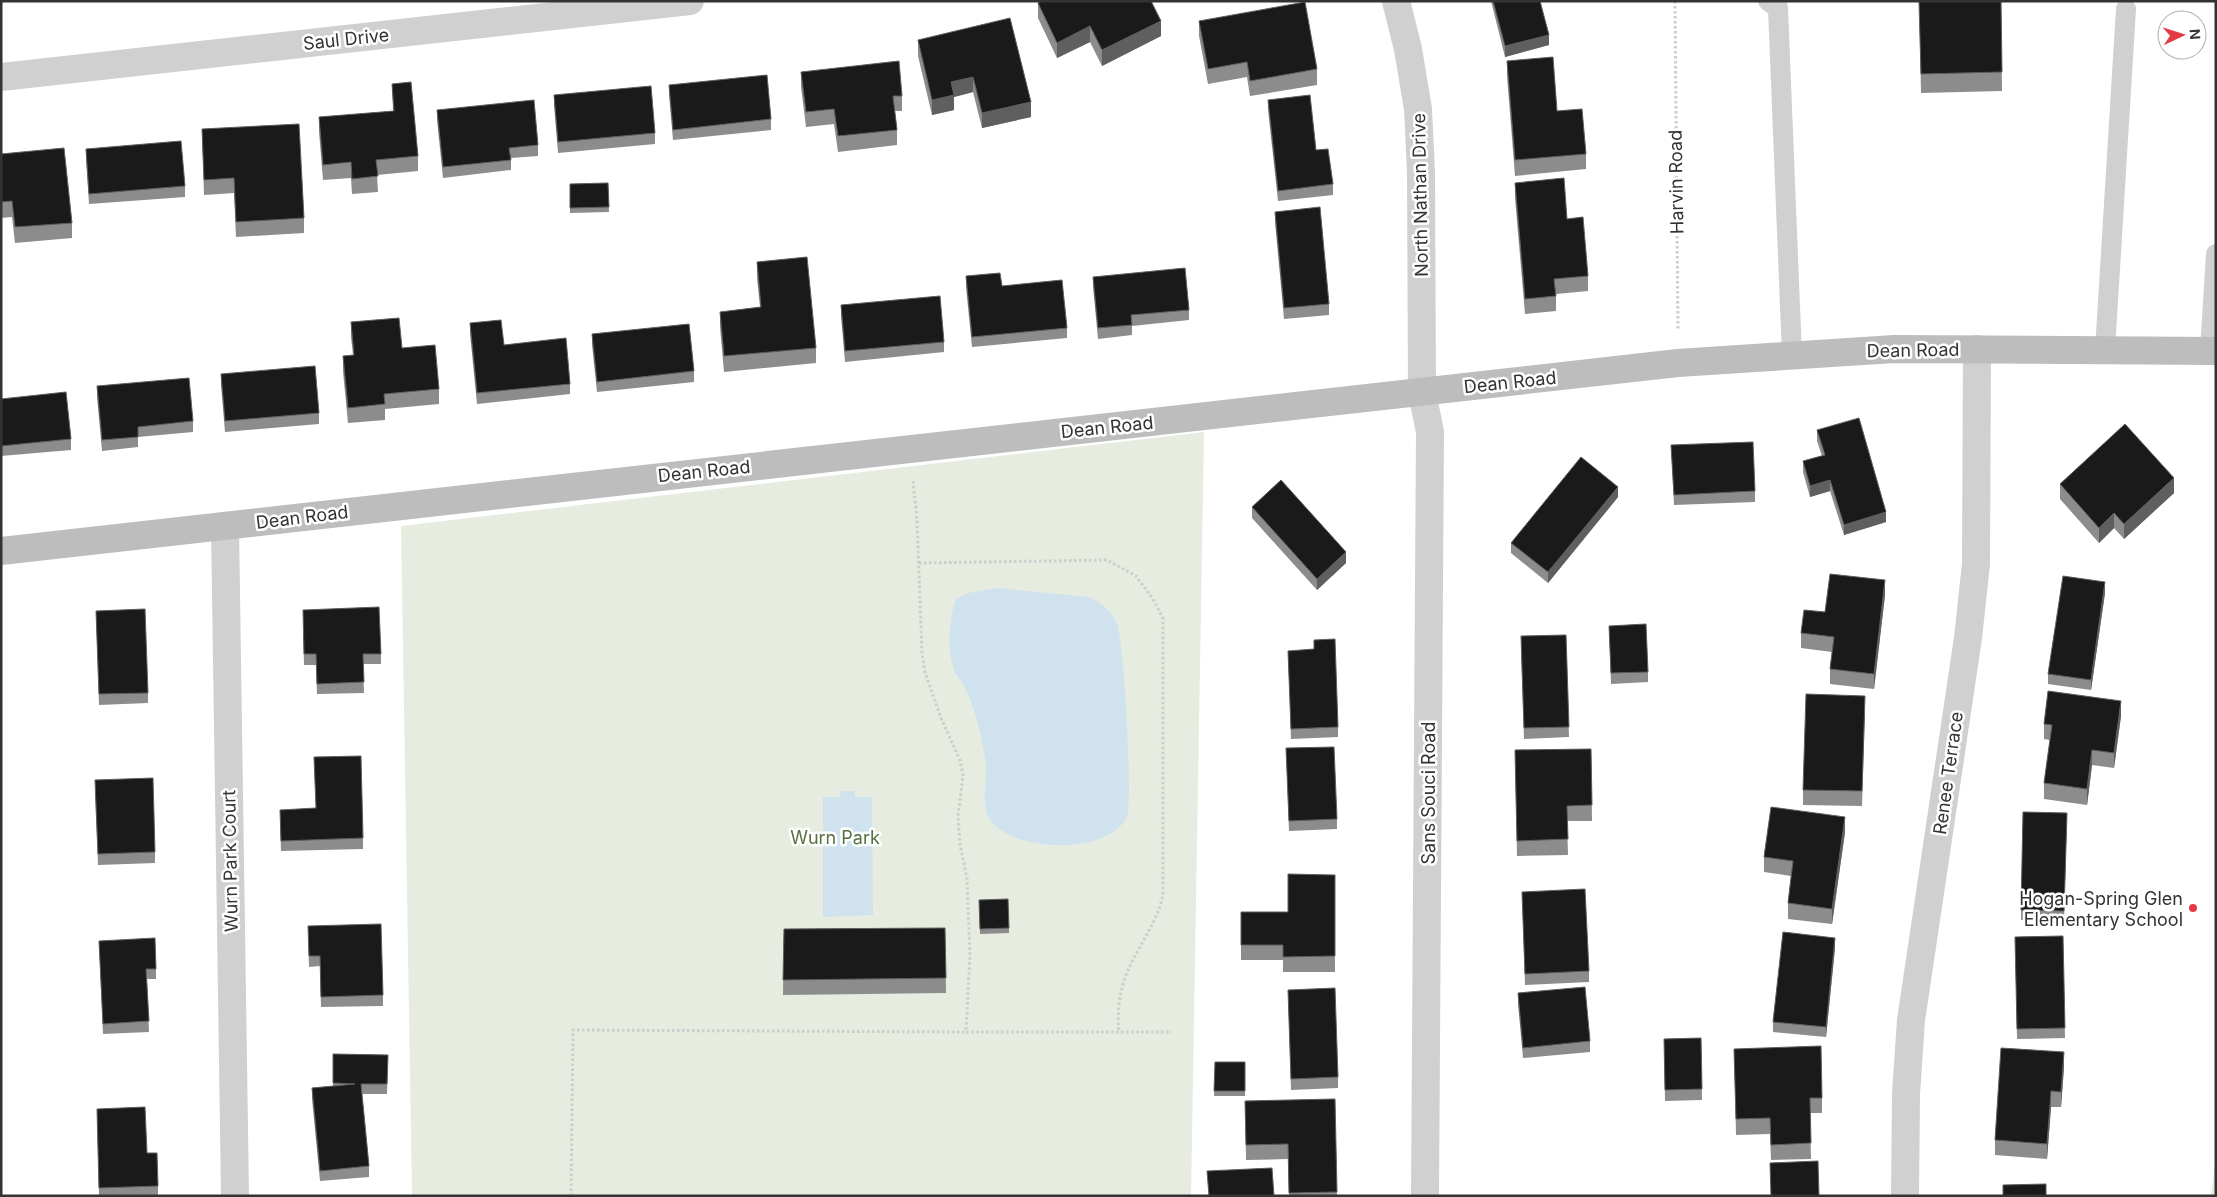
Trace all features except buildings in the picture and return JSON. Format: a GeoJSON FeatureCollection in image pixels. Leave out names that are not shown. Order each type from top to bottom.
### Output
{"type":"FeatureCollection","features":[{"type":"Feature","properties":{"kind":"main road","name":"Dean Road"},"geometry":{"type":"LineString","coordinates":[[1,551],[1678,363],[1894,349],[1977,348],[2213,351]]}},
{"type":"Feature","properties":{"kind":"street","name":"Saul Drive"},"geometry":{"type":"LineString","coordinates":[[1,77],[690,1]]}},
{"type":"Feature","properties":{"kind":"street","name":"North Nathan Drive"},"geometry":{"type":"LineString","coordinates":[[1396,1],[1408,49],[1418,109],[1421,172],[1422,392]]}},
{"type":"Feature","properties":{"kind":"street","name":"Renee Terrace"},"geometry":{"type":"LineString","coordinates":[[1905,1196],[1906,1094],[1911,1020],[1968,638],[1976,564],[1977,348]]}},
{"type":"Feature","properties":{"kind":"street","name":"Sans Souci Road"},"geometry":{"type":"LineString","coordinates":[[1422,392],[1430,432],[1425,1196]]}},
{"type":"Feature","properties":{"kind":"street","name":"Wurn Park Court"},"geometry":{"type":"LineString","coordinates":[[225,526],[235,1196]]}},
{"type":"Feature","properties":{"kind":"lane"},"geometry":{"type":"LineString","coordinates":[[1768,1],[1778,8],[1792,356]]}},
{"type":"Feature","properties":{"kind":"lane"},"geometry":{"type":"LineString","coordinates":[[2104,350],[2126,9]]}},
{"type":"Feature","properties":{"kind":"lane"},"geometry":{"type":"LineString","coordinates":[[2213,351],[2216,261]]}},
{"type":"Feature","properties":{"kind":"path","name":"Harvin Road"},"geometry":{"type":"LineString","coordinates":[[1674,1],[1678,363]]}},
{"type":"Feature","properties":{"kind":"path"},"geometry":{"type":"LineString","coordinates":[[909,448],[917,520],[922,653],[925,672],[941,718],[960,760],[963,774],[958,816],[960,844],[967,879],[970,947],[966,1032]]}},
{"type":"Feature","properties":{"kind":"path"},"geometry":{"type":"LineString","coordinates":[[919,563],[1107,560],[1136,576],[1153,598],[1163,618],[1163,895],[1160,910],[1126,974],[1120,996],[1119,1032]]}},
{"type":"Feature","properties":{"kind":"path"},"geometry":{"type":"LineString","coordinates":[[571,1196],[573,1030],[1172,1032]]}},
{"type":"Feature","properties":{"kind":"green space","name":"Wurn Park"},"geometry":{"type":"Polygon","coordinates":[[[1204,432],[1191,1196],[412,1196],[401,526],[1204,432]]]}},
{"type":"Feature","properties":{"kind":"green space"},"geometry":{"type":"Polygon","coordinates":[[[2216,1159],[2216,1196],[2211,1196],[2216,1159]]]}},
{"type":"Feature","properties":{"kind":"water"},"geometry":{"type":"Polygon","coordinates":[[[999,588],[1088,597],[1104,606],[1116,621],[1125,685],[1129,804],[1127,816],[1117,829],[1102,838],[1083,843],[1040,844],[1020,839],[1003,831],[991,821],[988,815],[985,802],[986,764],[981,739],[971,701],[954,670],[950,653],[950,634],[956,599],[968,593],[999,588]]]}},
{"type":"Feature","properties":{"kind":"water"},"geometry":{"type":"Polygon","coordinates":[[[840,791],[855,791],[855,797],[872,797],[873,915],[823,917],[823,797],[840,797],[840,791]]]}},
{"type":"Feature","properties":{"kind":"place","name":"Hogan-Spring Glen Elementary School"},"geometry":{"type":"Point","coordinates":[2193,908]}}]}
